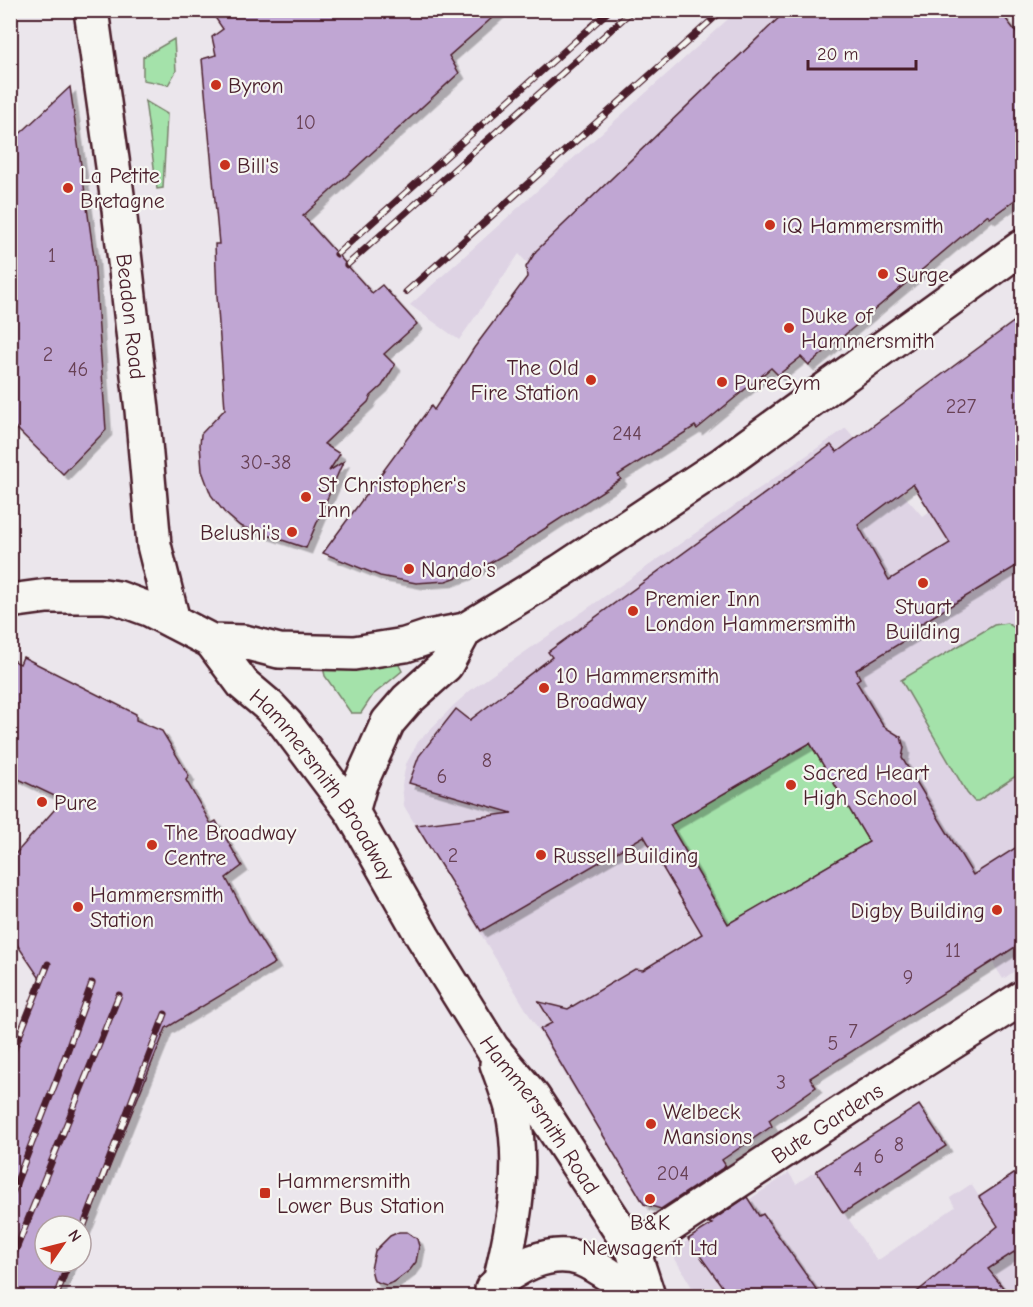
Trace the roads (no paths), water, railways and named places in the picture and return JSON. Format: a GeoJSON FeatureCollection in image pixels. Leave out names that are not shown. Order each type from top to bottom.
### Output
{"type":"FeatureCollection","features":[{"type":"Feature","properties":{"kind":"main road","name":"Beadon Road"},"geometry":{"type":"LineString","coordinates":[[91,10],[119,209],[142,410],[154,545],[173,621]]}},
{"type":"Feature","properties":{"kind":"main road","name":"Hammersmith Broadway"},"geometry":{"type":"LineString","coordinates":[[211,641],[244,642],[279,651],[354,653],[405,645],[465,630],[610,539],[724,463],[1023,247]]}},
{"type":"Feature","properties":{"kind":"main road","name":"Hammersmith Broadway"},"geometry":{"type":"LineString","coordinates":[[10,601],[48,596],[118,598],[173,621],[211,641],[243,684],[286,724],[356,798],[423,937]]}},
{"type":"Feature","properties":{"kind":"main road","name":"Hammersmith Broadway"},"geometry":{"type":"LineString","coordinates":[[356,798],[388,722],[407,700],[446,665],[465,630]]}},
{"type":"Feature","properties":{"kind":"main road","name":"Hammersmith Road"},"geometry":{"type":"LineString","coordinates":[[423,937],[492,1048],[533,1097],[633,1250],[648,1296]]}},
{"type":"Feature","properties":{"kind":"main road","name":"Bute Gardens"},"geometry":{"type":"LineString","coordinates":[[633,1250],[1023,998]]}},
{"type":"Feature","properties":{"kind":"main road"},"geometry":{"type":"LineString","coordinates":[[492,1048],[512,1107],[518,1144],[515,1215],[492,1289]]}},
{"type":"Feature","properties":{"kind":"main road","name":"Hammersmith Road"},"geometry":{"type":"LineString","coordinates":[[492,1289],[531,1262],[559,1256],[575,1257],[648,1296]]}},
{"type":"Feature","properties":{"kind":"railway"},"geometry":{"type":"LineString","coordinates":[[337,254],[610,10]]}},
{"type":"Feature","properties":{"kind":"railway"},"geometry":{"type":"LineString","coordinates":[[347,265],[633,10]]}},
{"type":"Feature","properties":{"kind":"railway"},"geometry":{"type":"LineString","coordinates":[[406,292],[723,10]]}},
{"type":"Feature","properties":{"kind":"railway"},"geometry":{"type":"LineString","coordinates":[[10,1059],[48,964]]}},
{"type":"Feature","properties":{"kind":"railway"},"geometry":{"type":"LineString","coordinates":[[10,1199],[92,983]]}},
{"type":"Feature","properties":{"kind":"railway"},"geometry":{"type":"LineString","coordinates":[[10,1264],[119,995]]}},
{"type":"Feature","properties":{"kind":"railway"},"geometry":{"type":"LineString","coordinates":[[88,1214],[165,1014]]}},
{"type":"Feature","properties":{"kind":"railway"},"geometry":{"type":"LineString","coordinates":[[56,1296],[64,1274]]}},
{"type":"Feature","properties":{"kind":"place","name":"Byron"},"geometry":{"type":"Point","coordinates":[216,85]}},
{"type":"Feature","properties":{"kind":"place","name":"Bill's"},"geometry":{"type":"Point","coordinates":[225,165]}},
{"type":"Feature","properties":{"kind":"place","name":"La Petite Bretagne"},"geometry":{"type":"Point","coordinates":[68,188]}},
{"type":"Feature","properties":{"kind":"place","name":"iQ Hammersmith"},"geometry":{"type":"Point","coordinates":[770,225]}},
{"type":"Feature","properties":{"kind":"place","name":"Surge"},"geometry":{"type":"Point","coordinates":[883,274]}},
{"type":"Feature","properties":{"kind":"place","name":"Duke of Hammersmith"},"geometry":{"type":"Point","coordinates":[789,328]}},
{"type":"Feature","properties":{"kind":"place","name":"The Old Fire Station"},"geometry":{"type":"Point","coordinates":[591,380]}},
{"type":"Feature","properties":{"kind":"place","name":"PureGym"},"geometry":{"type":"Point","coordinates":[722,382]}},
{"type":"Feature","properties":{"kind":"place","name":"St Christopher's Inn"},"geometry":{"type":"Point","coordinates":[306,497]}},
{"type":"Feature","properties":{"kind":"place","name":"Belushi's"},"geometry":{"type":"Point","coordinates":[292,532]}},
{"type":"Feature","properties":{"kind":"place","name":"Nando's"},"geometry":{"type":"Point","coordinates":[409,569]}},
{"type":"Feature","properties":{"kind":"place","name":"Stuart Building"},"geometry":{"type":"Point","coordinates":[923,583]}},
{"type":"Feature","properties":{"kind":"place","name":"Premier Inn London Hammersmith"},"geometry":{"type":"Point","coordinates":[633,611]}},
{"type":"Feature","properties":{"kind":"place","name":"10 Hammersmith Broadway"},"geometry":{"type":"Point","coordinates":[544,688]}},
{"type":"Feature","properties":{"kind":"place","name":"Sacred Heart High School"},"geometry":{"type":"Point","coordinates":[791,785]}},
{"type":"Feature","properties":{"kind":"place","name":"Pure"},"geometry":{"type":"Point","coordinates":[42,802]}},
{"type":"Feature","properties":{"kind":"place","name":"The Broadway Centre"},"geometry":{"type":"Point","coordinates":[152,845]}},
{"type":"Feature","properties":{"kind":"place","name":"Russell Building"},"geometry":{"type":"Point","coordinates":[541,855]}},
{"type":"Feature","properties":{"kind":"place","name":"Hammersmith Station"},"geometry":{"type":"Point","coordinates":[78,907]}},
{"type":"Feature","properties":{"kind":"place","name":"Digby Building"},"geometry":{"type":"Point","coordinates":[997,910]}},
{"type":"Feature","properties":{"kind":"place","name":"Welbeck Mansions"},"geometry":{"type":"Point","coordinates":[651,1124]}},
{"type":"Feature","properties":{"kind":"place","name":"Hammersmith Lower Bus Station"},"geometry":{"type":"Point","coordinates":[265,1193]}},
{"type":"Feature","properties":{"kind":"place","name":"B&K Newsagent Ltd"},"geometry":{"type":"Point","coordinates":[650,1199]}}]}
